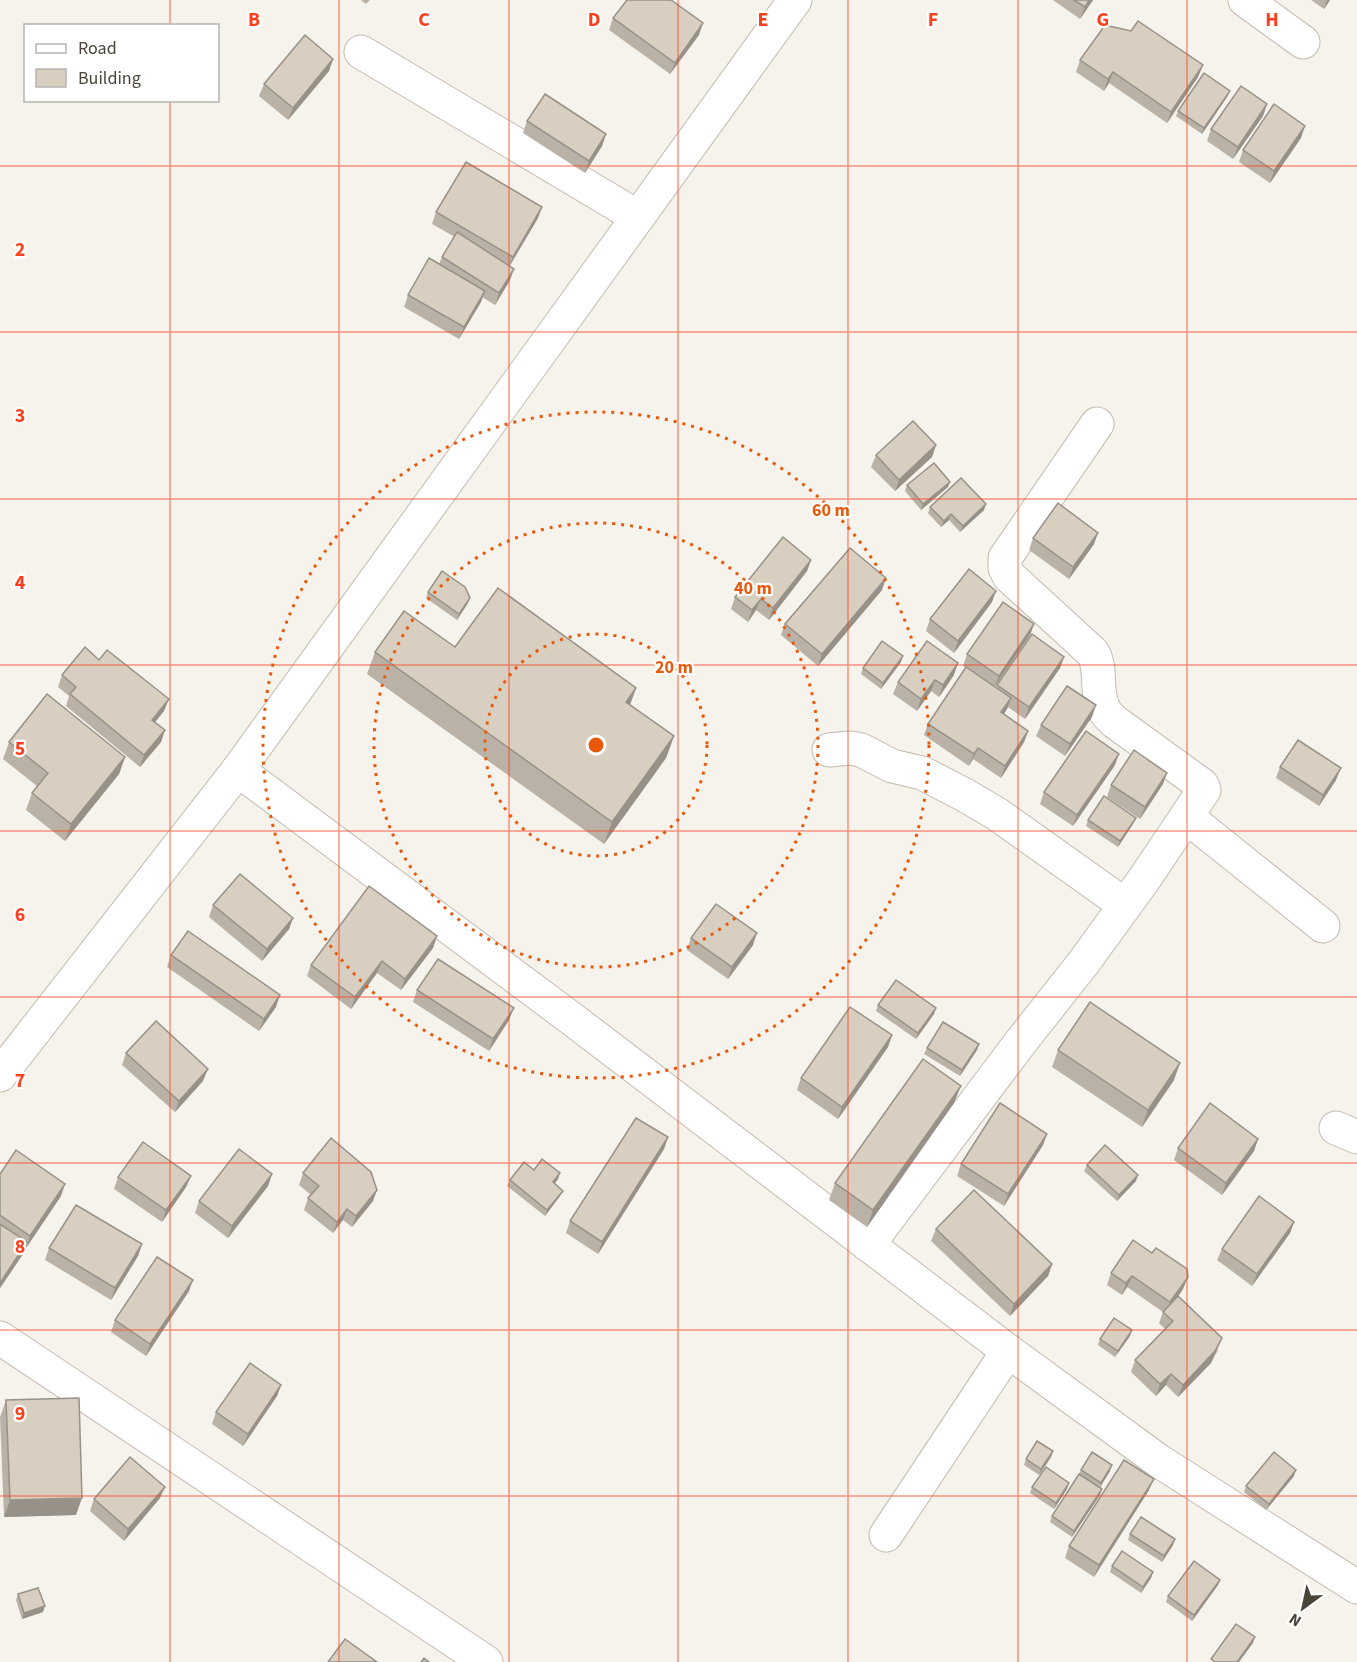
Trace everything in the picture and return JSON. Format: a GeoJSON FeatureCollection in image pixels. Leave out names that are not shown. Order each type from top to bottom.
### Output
{"type":"FeatureCollection","features":[{"type":"Feature","properties":{"kind":"street"},"geometry":{"type":"LineString","coordinates":[[0,1075],[238,770],[795,0]]}},
{"type":"Feature","properties":{"kind":"street"},"geometry":{"type":"LineString","coordinates":[[1245,0],[1303,42]]}},
{"type":"Feature","properties":{"kind":"street"},"geometry":{"type":"LineString","coordinates":[[361,52],[638,217]]}},
{"type":"Feature","properties":{"kind":"street"},"geometry":{"type":"LineString","coordinates":[[868,1245],[1084,962],[1203,793],[1203,787],[1115,722],[1105,711],[1100,699],[1097,662],[1093,653],[1009,576],[1005,568],[1005,558],[1097,424]]}},
{"type":"Feature","properties":{"kind":"street"},"geometry":{"type":"LineString","coordinates":[[829,750],[850,748],[861,750],[892,766],[922,773],[963,794],[997,814],[1125,905]]}},
{"type":"Feature","properties":{"kind":"street"},"geometry":{"type":"LineString","coordinates":[[238,770],[572,1019],[1008,1351],[1159,1461],[1357,1587]]}},
{"type":"Feature","properties":{"kind":"street"},"geometry":{"type":"LineString","coordinates":[[1186,817],[1323,926]]}},
{"type":"Feature","properties":{"kind":"street"},"geometry":{"type":"LineString","coordinates":[[0,1338],[486,1662]]}},
{"type":"Feature","properties":{"kind":"street"},"geometry":{"type":"LineString","coordinates":[[886,1535],[1008,1351]]}},
{"type":"Feature","properties":{"kind":"building"},"geometry":{"type":"Polygon","coordinates":[[[627,0],[671,0],[703,23],[675,63],[613,18],[627,0]]]}},
{"type":"Feature","properties":{"kind":"building"},"geometry":{"type":"Polygon","coordinates":[[[1074,0],[1089,0],[1085,7],[1074,0]]]}},
{"type":"Feature","properties":{"kind":"building"},"geometry":{"type":"Polygon","coordinates":[[[1138,21],[1203,65],[1171,112],[1113,72],[1108,79],[1080,60],[1105,25],[1131,31],[1138,21]]]}},
{"type":"Feature","properties":{"kind":"building"},"geometry":{"type":"Polygon","coordinates":[[[305,35],[333,59],[293,108],[264,84],[305,35]]]}},
{"type":"Feature","properties":{"kind":"building"},"geometry":{"type":"Polygon","coordinates":[[[1204,73],[1230,91],[1204,128],[1178,111],[1204,73]]]}},
{"type":"Feature","properties":{"kind":"building"},"geometry":{"type":"Polygon","coordinates":[[[1241,86],[1267,104],[1238,147],[1211,129],[1241,86]]]}},
{"type":"Feature","properties":{"kind":"building"},"geometry":{"type":"Polygon","coordinates":[[[545,94],[606,134],[589,161],[527,121],[545,94]]]}},
{"type":"Feature","properties":{"kind":"building"},"geometry":{"type":"Polygon","coordinates":[[[1274,104],[1305,126],[1274,171],[1243,150],[1274,104]]]}},
{"type":"Feature","properties":{"kind":"building"},"geometry":{"type":"Polygon","coordinates":[[[466,162],[542,207],[513,257],[436,212],[466,162]]]}},
{"type":"Feature","properties":{"kind":"building"},"geometry":{"type":"Polygon","coordinates":[[[457,232],[514,269],[499,293],[442,257],[457,232]]]}},
{"type":"Feature","properties":{"kind":"building"},"geometry":{"type":"Polygon","coordinates":[[[429,258],[485,291],[464,327],[408,295],[429,258]]]}},
{"type":"Feature","properties":{"kind":"building"},"geometry":{"type":"Polygon","coordinates":[[[913,421],[936,445],[899,480],[876,455],[913,421]]]}},
{"type":"Feature","properties":{"kind":"building"},"geometry":{"type":"Polygon","coordinates":[[[934,463],[950,482],[923,504],[907,485],[934,463]]]}},
{"type":"Feature","properties":{"kind":"building"},"geometry":{"type":"Polygon","coordinates":[[[961,478],[986,504],[963,526],[951,514],[944,521],[930,507],[961,478]]]}},
{"type":"Feature","properties":{"kind":"building"},"geometry":{"type":"Polygon","coordinates":[[[1058,503],[1098,533],[1073,567],[1033,538],[1058,503]]]}},
{"type":"Feature","properties":{"kind":"building"},"geometry":{"type":"Polygon","coordinates":[[[783,537],[811,560],[773,608],[761,599],[752,610],[735,597],[783,537]]]}},
{"type":"Feature","properties":{"kind":"building"},"geometry":{"type":"Polygon","coordinates":[[[850,548],[886,578],[822,654],[785,624],[850,548]]]}},
{"type":"Feature","properties":{"kind":"building"},"geometry":{"type":"Polygon","coordinates":[[[969,569],[996,591],[958,641],[930,619],[969,569]]]}},
{"type":"Feature","properties":{"kind":"building"},"geometry":{"type":"Polygon","coordinates":[[[442,571],[465,587],[470,598],[459,614],[428,592],[442,571]]]}},
{"type":"Feature","properties":{"kind":"building"},"geometry":{"type":"Polygon","coordinates":[[[498,588],[636,688],[626,702],[674,736],[612,822],[375,652],[404,611],[455,647],[498,588]]]}},
{"type":"Feature","properties":{"kind":"building"},"geometry":{"type":"Polygon","coordinates":[[[1003,602],[1034,624],[999,676],[967,654],[1003,602]]]}},
{"type":"Feature","properties":{"kind":"building"},"geometry":{"type":"Polygon","coordinates":[[[1032,634],[1064,657],[1029,707],[997,685],[1032,634]]]}},
{"type":"Feature","properties":{"kind":"building"},"geometry":{"type":"Polygon","coordinates":[[[882,641],[903,656],[883,683],[863,668],[882,641]]]}},
{"type":"Feature","properties":{"kind":"building"},"geometry":{"type":"Polygon","coordinates":[[[927,641],[958,663],[943,685],[935,680],[921,699],[898,682],[927,641]]]}},
{"type":"Feature","properties":{"kind":"building"},"geometry":{"type":"Polygon","coordinates":[[[85,647],[99,660],[107,650],[169,699],[152,720],[165,730],[144,755],[70,694],[76,687],[62,675],[85,647]]]}},
{"type":"Feature","properties":{"kind":"building"},"geometry":{"type":"Polygon","coordinates":[[[966,667],[1011,698],[1001,712],[1028,731],[1005,766],[978,748],[974,754],[928,724],[966,667]]]}},
{"type":"Feature","properties":{"kind":"building"},"geometry":{"type":"Polygon","coordinates":[[[1067,686],[1096,705],[1070,744],[1041,725],[1067,686]]]}},
{"type":"Feature","properties":{"kind":"building"},"geometry":{"type":"Polygon","coordinates":[[[47,694],[125,757],[71,824],[32,793],[48,773],[9,742],[47,694]]]}},
{"type":"Feature","properties":{"kind":"building"},"geometry":{"type":"Polygon","coordinates":[[[1086,731],[1119,754],[1077,815],[1044,792],[1086,731]]]}},
{"type":"Feature","properties":{"kind":"building"},"geometry":{"type":"Polygon","coordinates":[[[1298,740],[1341,768],[1323,795],[1280,767],[1298,740]]]}},
{"type":"Feature","properties":{"kind":"building"},"geometry":{"type":"Polygon","coordinates":[[[1134,750],[1167,773],[1145,807],[1111,785],[1134,750]]]}},
{"type":"Feature","properties":{"kind":"building"},"geometry":{"type":"Polygon","coordinates":[[[1104,796],[1136,818],[1120,841],[1088,820],[1104,796]]]}},
{"type":"Feature","properties":{"kind":"building"},"geometry":{"type":"Polygon","coordinates":[[[240,874],[293,918],[267,949],[213,905],[240,874]]]}},
{"type":"Feature","properties":{"kind":"building"},"geometry":{"type":"Polygon","coordinates":[[[369,886],[437,936],[405,979],[382,961],[355,997],[311,965],[369,886]]]}},
{"type":"Feature","properties":{"kind":"building"},"geometry":{"type":"Polygon","coordinates":[[[716,904],[757,933],[732,967],[691,938],[716,904]]]}},
{"type":"Feature","properties":{"kind":"building"},"geometry":{"type":"Polygon","coordinates":[[[188,931],[280,995],[264,1019],[171,955],[188,931]]]}},
{"type":"Feature","properties":{"kind":"building"},"geometry":{"type":"Polygon","coordinates":[[[438,959],[514,1008],[493,1039],[417,990],[438,959]]]}},
{"type":"Feature","properties":{"kind":"building"},"geometry":{"type":"Polygon","coordinates":[[[896,980],[936,1008],[918,1033],[878,1005],[896,980]]]}},
{"type":"Feature","properties":{"kind":"building"},"geometry":{"type":"Polygon","coordinates":[[[1090,1002],[1180,1063],[1148,1110],[1058,1050],[1090,1002]]]}},
{"type":"Feature","properties":{"kind":"building"},"geometry":{"type":"Polygon","coordinates":[[[850,1007],[892,1035],[842,1107],[801,1078],[850,1007]]]}},
{"type":"Feature","properties":{"kind":"building"},"geometry":{"type":"Polygon","coordinates":[[[156,1021],[208,1069],[179,1101],[126,1053],[156,1021]]]}},
{"type":"Feature","properties":{"kind":"building"},"geometry":{"type":"Polygon","coordinates":[[[943,1022],[979,1044],[962,1070],[927,1048],[943,1022]]]}},
{"type":"Feature","properties":{"kind":"building"},"geometry":{"type":"Polygon","coordinates":[[[923,1059],[961,1086],[873,1210],[835,1183],[923,1059]]]}},
{"type":"Feature","properties":{"kind":"building"},"geometry":{"type":"Polygon","coordinates":[[[1000,1103],[1047,1134],[1008,1194],[961,1164],[1000,1103]]]}},
{"type":"Feature","properties":{"kind":"building"},"geometry":{"type":"Polygon","coordinates":[[[1210,1103],[1258,1139],[1226,1183],[1178,1148],[1210,1103]]]}},
{"type":"Feature","properties":{"kind":"building"},"geometry":{"type":"Polygon","coordinates":[[[636,1118],[668,1137],[602,1242],[570,1221],[636,1118]]]}},
{"type":"Feature","properties":{"kind":"building"},"geometry":{"type":"Polygon","coordinates":[[[331,1138],[371,1172],[377,1190],[356,1216],[347,1209],[337,1222],[308,1198],[319,1186],[303,1173],[331,1138]]]}},
{"type":"Feature","properties":{"kind":"building"},"geometry":{"type":"Polygon","coordinates":[[[143,1142],[191,1176],[166,1210],[118,1177],[143,1142]]]}},
{"type":"Feature","properties":{"kind":"building"},"geometry":{"type":"Polygon","coordinates":[[[1105,1145],[1138,1175],[1119,1195],[1087,1165],[1105,1145]]]}},
{"type":"Feature","properties":{"kind":"building"},"geometry":{"type":"Polygon","coordinates":[[[239,1149],[272,1174],[232,1226],[199,1201],[239,1149]]]}},
{"type":"Feature","properties":{"kind":"building"},"geometry":{"type":"Polygon","coordinates":[[[16,1150],[65,1184],[30,1236],[0,1215],[0,1174],[16,1150]]]}},
{"type":"Feature","properties":{"kind":"building"},"geometry":{"type":"Polygon","coordinates":[[[542,1159],[560,1173],[553,1182],[563,1191],[547,1210],[510,1180],[524,1162],[534,1170],[542,1159]]]}},
{"type":"Feature","properties":{"kind":"building"},"geometry":{"type":"Polygon","coordinates":[[[974,1190],[1052,1264],[1014,1304],[936,1229],[974,1190]]]}},
{"type":"Feature","properties":{"kind":"building"},"geometry":{"type":"Polygon","coordinates":[[[1259,1196],[1294,1222],[1257,1274],[1222,1249],[1259,1196]]]}},
{"type":"Feature","properties":{"kind":"building"},"geometry":{"type":"Polygon","coordinates":[[[76,1205],[142,1244],[115,1288],[49,1248],[76,1205]]]}},
{"type":"Feature","properties":{"kind":"building"},"geometry":{"type":"Polygon","coordinates":[[[0,1224],[27,1242],[0,1283],[0,1224]]]}},
{"type":"Feature","properties":{"kind":"building"},"geometry":{"type":"Polygon","coordinates":[[[1133,1240],[1152,1253],[1156,1248],[1187,1269],[1188,1277],[1170,1302],[1132,1276],[1126,1283],[1111,1273],[1133,1240]]]}},
{"type":"Feature","properties":{"kind":"building"},"geometry":{"type":"Polygon","coordinates":[[[157,1257],[193,1280],[150,1344],[115,1320],[157,1257]]]}},
{"type":"Feature","properties":{"kind":"building"},"geometry":{"type":"Polygon","coordinates":[[[1178,1296],[1222,1338],[1215,1351],[1183,1385],[1171,1374],[1160,1384],[1135,1360],[1173,1321],[1163,1312],[1178,1296]]]}},
{"type":"Feature","properties":{"kind":"building"},"geometry":{"type":"Polygon","coordinates":[[[1114,1318],[1132,1330],[1118,1351],[1100,1339],[1114,1318]]]}},
{"type":"Feature","properties":{"kind":"building"},"geometry":{"type":"Polygon","coordinates":[[[250,1363],[281,1385],[248,1434],[216,1412],[250,1363]]]}},
{"type":"Feature","properties":{"kind":"building"},"geometry":{"type":"Polygon","coordinates":[[[79,1398],[82,1498],[10,1500],[6,1400],[79,1398]]]}},
{"type":"Feature","properties":{"kind":"building"},"geometry":{"type":"Polygon","coordinates":[[[1037,1441],[1053,1451],[1041,1469],[1026,1459],[1037,1441]]]}},
{"type":"Feature","properties":{"kind":"building"},"geometry":{"type":"Polygon","coordinates":[[[1092,1452],[1112,1465],[1101,1483],[1081,1470],[1092,1452]]]}},
{"type":"Feature","properties":{"kind":"building"},"geometry":{"type":"Polygon","coordinates":[[[1274,1452],[1296,1470],[1269,1504],[1246,1486],[1274,1452]]]}},
{"type":"Feature","properties":{"kind":"building"},"geometry":{"type":"Polygon","coordinates":[[[130,1457],[165,1487],[128,1529],[94,1499],[130,1457]]]}},
{"type":"Feature","properties":{"kind":"building"},"geometry":{"type":"Polygon","coordinates":[[[1124,1460],[1154,1479],[1099,1565],[1069,1546],[1124,1460]]]}},
{"type":"Feature","properties":{"kind":"building"},"geometry":{"type":"Polygon","coordinates":[[[1046,1467],[1069,1483],[1056,1503],[1032,1487],[1046,1467]]]}},
{"type":"Feature","properties":{"kind":"building"},"geometry":{"type":"Polygon","coordinates":[[[1079,1474],[1102,1489],[1074,1531],[1052,1516],[1079,1474]]]}},
{"type":"Feature","properties":{"kind":"building"},"geometry":{"type":"Polygon","coordinates":[[[1141,1517],[1175,1539],[1164,1556],[1130,1534],[1141,1517]]]}},
{"type":"Feature","properties":{"kind":"building"},"geometry":{"type":"Polygon","coordinates":[[[1122,1551],[1153,1572],[1143,1587],[1112,1566],[1122,1551]]]}},
{"type":"Feature","properties":{"kind":"building"},"geometry":{"type":"Polygon","coordinates":[[[1194,1561],[1220,1580],[1194,1615],[1168,1596],[1194,1561]]]}},
{"type":"Feature","properties":{"kind":"building"},"geometry":{"type":"Polygon","coordinates":[[[38,1588],[45,1606],[24,1613],[18,1594],[38,1588]]]}},
{"type":"Feature","properties":{"kind":"building"},"geometry":{"type":"Polygon","coordinates":[[[1236,1624],[1255,1637],[1237,1662],[1215,1662],[1211,1659],[1236,1624]]]}},
{"type":"Feature","properties":{"kind":"building"},"geometry":{"type":"Polygon","coordinates":[[[345,1639],[377,1662],[328,1662],[345,1639]]]}}]}
